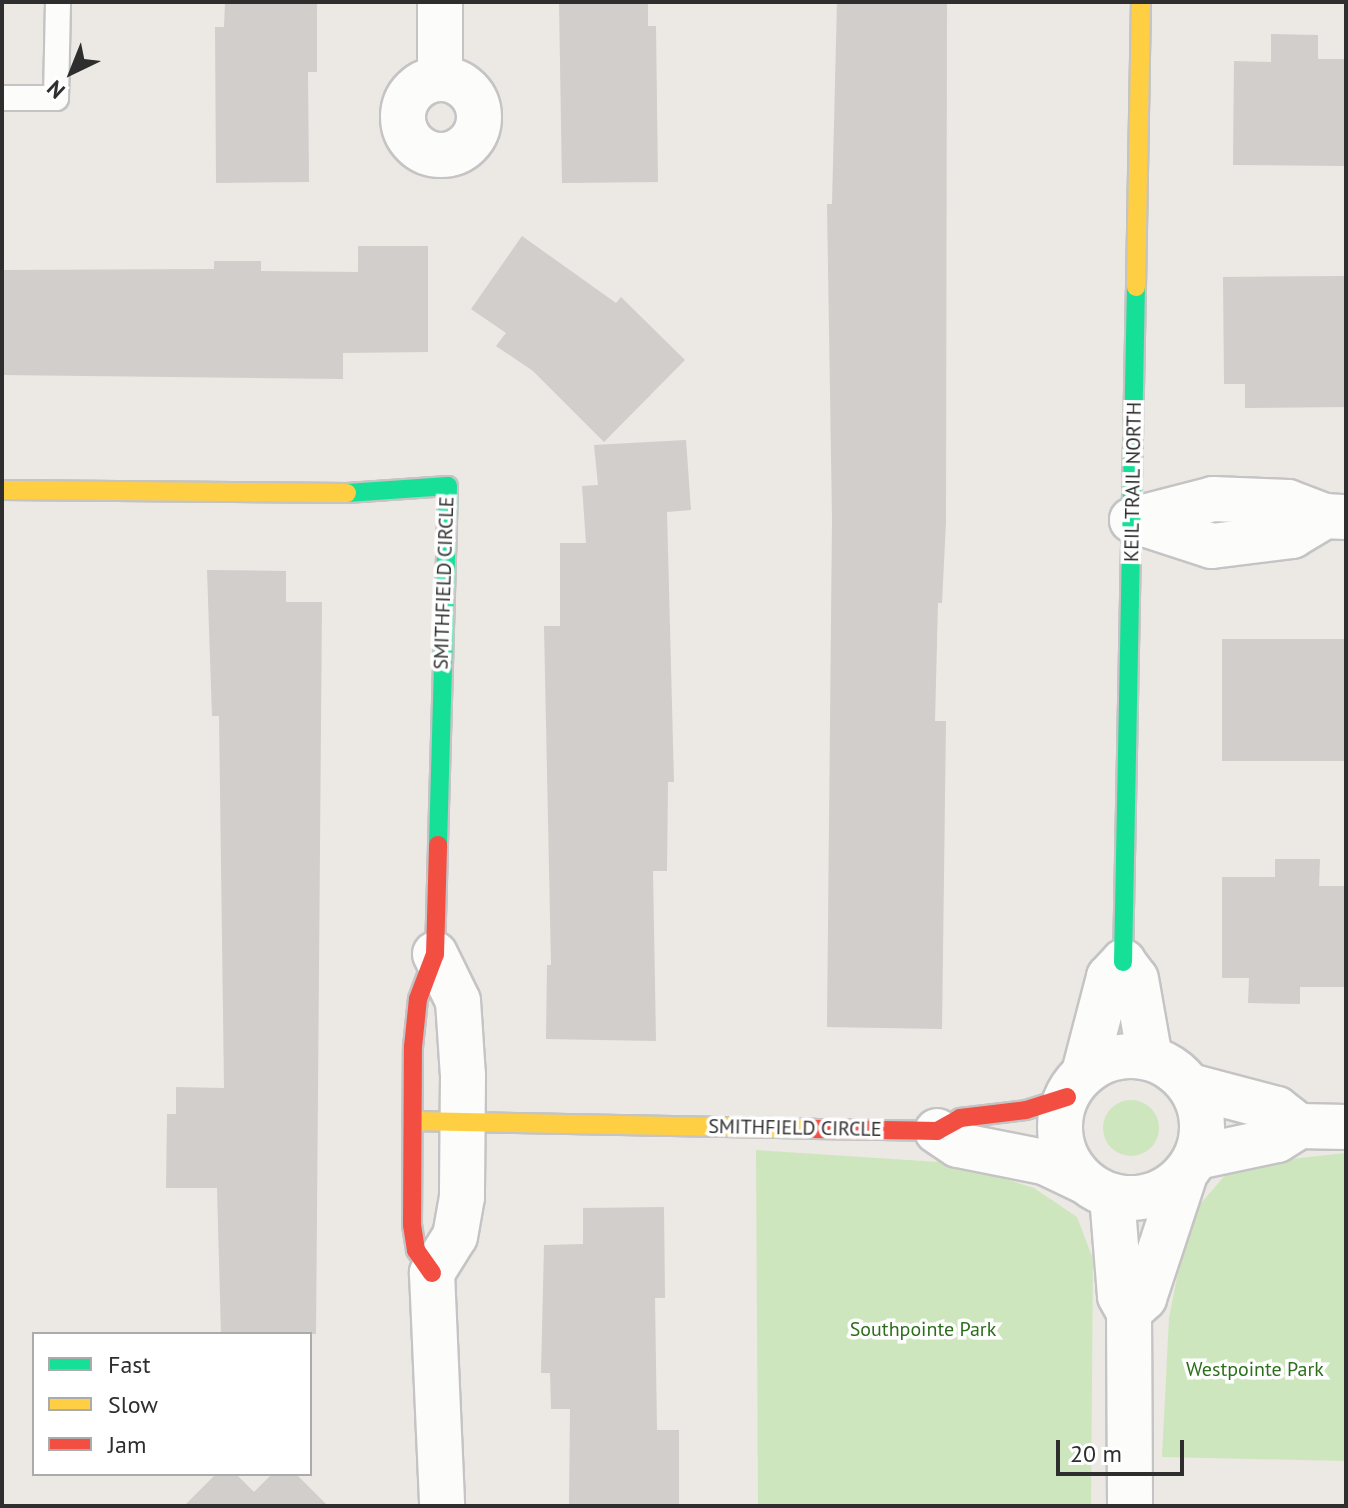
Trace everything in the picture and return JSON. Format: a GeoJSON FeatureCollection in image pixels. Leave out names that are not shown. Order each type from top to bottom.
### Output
{"type":"FeatureCollection","features":[{"type":"Feature","properties":{"kind":"street"},"geometry":{"type":"LineString","coordinates":[[440,2],[440,79]]}},
{"type":"Feature","properties":{"kind":"street","name":"KEIL TRAIL NORTH"},"geometry":{"type":"LineString","coordinates":[[1123,962],[1141,2]]}},
{"type":"Feature","properties":{"kind":"street","name":"SMITHFIELD CIRCLE"},"geometry":{"type":"LineString","coordinates":[[2,490],[356,493],[448,486],[435,954],[418,999],[412,1121],[412,1225],[416,1250],[432,1273]]}},
{"type":"Feature","properties":{"kind":"street"},"geometry":{"type":"LineString","coordinates":[[1132,520],[1213,499],[1288,502],[1336,517]]}},
{"type":"Feature","properties":{"kind":"street"},"geometry":{"type":"LineString","coordinates":[[435,954],[458,1001],[463,1121],[462,1197],[455,1236],[432,1273],[442,1506]]}},
{"type":"Feature","properties":{"kind":"street"},"geometry":{"type":"LineString","coordinates":[[1130,1506],[1129,1312],[1120,1296],[1098,1189],[1061,1142],[1075,1085],[1109,977],[1123,962],[1136,979],[1150,1058]]}},
{"type":"Feature","properties":{"kind":"street"},"geometry":{"type":"LineString","coordinates":[[1075,1085],[1126,1056],[1150,1058],[1172,1068],[1190,1086],[1200,1108],[1203,1133],[1144,1298],[1129,1312]]}},
{"type":"Feature","properties":{"kind":"street","name":"SMITHFIELD CIRCLE"},"geometry":{"type":"LineString","coordinates":[[412,1121],[937,1131],[960,1118],[1026,1110],[1075,1085]]}},
{"type":"Feature","properties":{"kind":"street"},"geometry":{"type":"LineString","coordinates":[[1190,1086],[1277,1109],[1299,1126]]}},
{"type":"Feature","properties":{"kind":"street"},"geometry":{"type":"LineString","coordinates":[[1098,1189],[1150,1196],[1190,1167],[1277,1140],[1299,1126],[1346,1127]]}},
{"type":"Feature","properties":{"kind":"street","name":"SMITHFIELD CIRCLE"},"geometry":{"type":"LineString","coordinates":[[937,1131],[958,1145],[1044,1162],[1098,1189]]}},
{"type":"Feature","properties":{"kind":"lane"},"geometry":{"type":"LineString","coordinates":[[2,98],[56,98],[58,2]]}},
{"type":"Feature","properties":{"kind":"green space"},"geometry":{"type":"Polygon","coordinates":[[[1131,1100],[1151,1108],[1159,1128],[1151,1148],[1131,1156],[1111,1148],[1103,1128],[1111,1108],[1131,1100]]]}},
{"type":"Feature","properties":{"kind":"green space","name":"Southpointe Park"},"geometry":{"type":"Polygon","coordinates":[[[756,1150],[954,1163],[1034,1188],[1077,1217],[1093,1259],[1091,1506],[758,1506],[756,1150]]]}},
{"type":"Feature","properties":{"kind":"green space","name":"Westpointe Park"},"geometry":{"type":"Polygon","coordinates":[[[1346,1153],[1346,1461],[1162,1457],[1169,1318],[1186,1232],[1196,1209],[1227,1173],[1264,1162],[1346,1153]]]}},
{"type":"Feature","properties":{"kind":"building"},"geometry":{"type":"Polygon","coordinates":[[[225,2],[317,2],[317,72],[308,72],[309,182],[216,183],[215,27],[224,27],[225,2]]]}},
{"type":"Feature","properties":{"kind":"building"},"geometry":{"type":"Polygon","coordinates":[[[559,2],[648,2],[648,26],[656,26],[658,182],[562,183],[559,2]]]}},
{"type":"Feature","properties":{"kind":"building"},"geometry":{"type":"Polygon","coordinates":[[[837,2],[947,2],[946,522],[942,603],[938,603],[935,721],[946,721],[942,1029],[827,1027],[832,519],[827,204],[832,204],[837,2]]]}},
{"type":"Feature","properties":{"kind":"building"},"geometry":{"type":"Polygon","coordinates":[[[1271,34],[1318,35],[1318,59],[1346,59],[1346,166],[1233,165],[1234,61],[1271,62],[1271,34]]]}},
{"type":"Feature","properties":{"kind":"building"},"geometry":{"type":"Polygon","coordinates":[[[522,236],[616,303],[621,297],[685,360],[604,442],[533,371],[496,346],[506,333],[471,309],[522,236]]]}},
{"type":"Feature","properties":{"kind":"building"},"geometry":{"type":"Polygon","coordinates":[[[358,246],[428,246],[428,352],[343,353],[343,379],[2,375],[2,270],[214,269],[214,261],[261,261],[261,271],[358,272],[358,246]]]}},
{"type":"Feature","properties":{"kind":"building"},"geometry":{"type":"Polygon","coordinates":[[[1346,276],[1346,407],[1245,408],[1245,384],[1224,384],[1223,277],[1346,276]]]}},
{"type":"Feature","properties":{"kind":"building"},"geometry":{"type":"Polygon","coordinates":[[[686,440],[691,510],[667,512],[674,782],[668,782],[667,871],[653,871],[656,1041],[546,1039],[547,965],[551,965],[544,626],[560,626],[560,543],[586,543],[582,486],[598,485],[594,445],[686,440]]]}},
{"type":"Feature","properties":{"kind":"building"},"geometry":{"type":"Polygon","coordinates":[[[207,570],[286,571],[286,602],[322,602],[316,1334],[221,1332],[217,1188],[166,1188],[167,1114],[176,1114],[176,1087],[224,1088],[219,716],[212,716],[207,570]]]}},
{"type":"Feature","properties":{"kind":"building"},"geometry":{"type":"Polygon","coordinates":[[[1222,639],[1346,639],[1346,761],[1222,761],[1222,639]]]}},
{"type":"Feature","properties":{"kind":"building"},"geometry":{"type":"Polygon","coordinates":[[[1275,859],[1320,859],[1319,886],[1346,886],[1346,987],[1300,987],[1300,1004],[1248,1003],[1249,978],[1222,978],[1222,877],[1275,877],[1275,859]]]}},
{"type":"Feature","properties":{"kind":"building"},"geometry":{"type":"Polygon","coordinates":[[[664,1207],[665,1298],[655,1298],[657,1430],[679,1430],[679,1506],[569,1506],[570,1409],[551,1409],[550,1373],[541,1373],[544,1245],[583,1244],[583,1208],[664,1207]]]}},
{"type":"Feature","properties":{"kind":"building"},"geometry":{"type":"Polygon","coordinates":[[[214,1476],[238,1476],[254,1492],[270,1476],[298,1476],[328,1506],[184,1506],[214,1476]]]}},
{"type":"Feature","properties":{"kind":"traffic: fast"},"geometry":{"type":"LineString","coordinates":[[1123,962],[1136,287]]}},
{"type":"Feature","properties":{"kind":"traffic: fast"},"geometry":{"type":"LineString","coordinates":[[347,493],[448,486],[438,845]]}},
{"type":"Feature","properties":{"kind":"traffic: slow"},"geometry":{"type":"LineString","coordinates":[[1136,287],[1141,2]]}},
{"type":"Feature","properties":{"kind":"traffic: slow"},"geometry":{"type":"LineString","coordinates":[[2,490],[347,493]]}},
{"type":"Feature","properties":{"kind":"traffic: slow"},"geometry":{"type":"LineString","coordinates":[[412,1121],[815,1129]]}},
{"type":"Feature","properties":{"kind":"traffic: jam"},"geometry":{"type":"LineString","coordinates":[[432,1273],[416,1250],[412,1225],[413,1047],[418,999],[435,954],[438,845]]}},
{"type":"Feature","properties":{"kind":"traffic: jam"},"geometry":{"type":"LineString","coordinates":[[815,1129],[937,1131],[960,1118],[1026,1110],[1067,1097]]}}]}
